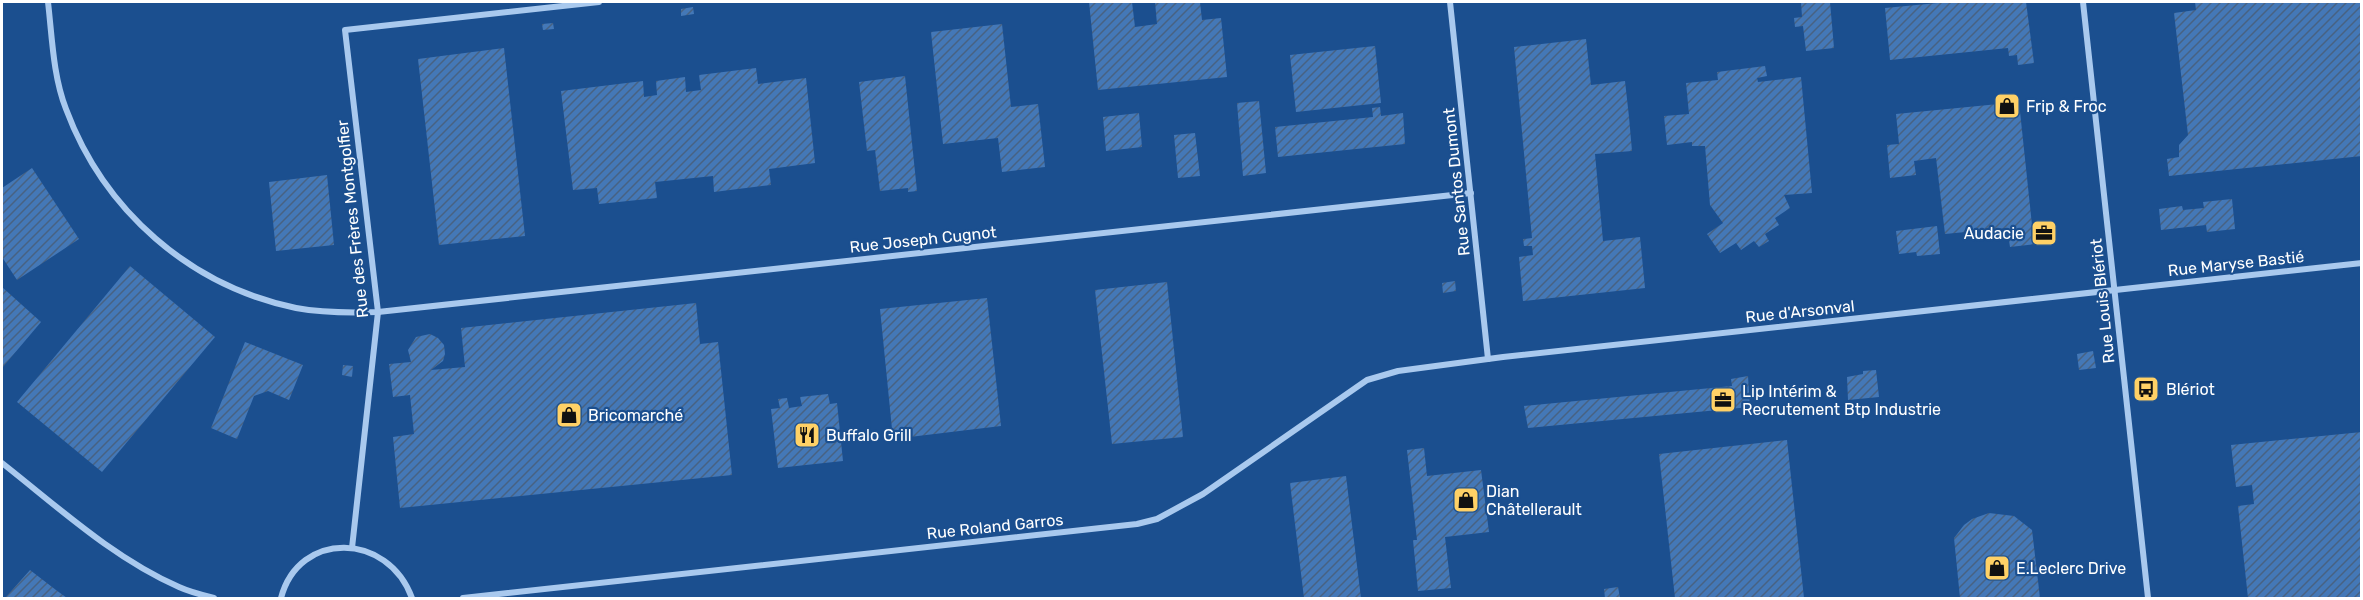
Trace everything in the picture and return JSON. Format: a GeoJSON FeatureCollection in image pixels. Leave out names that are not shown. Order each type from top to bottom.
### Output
{"type":"FeatureCollection","features":[{"type":"Feature","properties":{"kind":"street","name":"Rue Joseph Cugnot"},"geometry":{"type":"LineString","coordinates":[[48,2],[54,55],[65,107],[85,153],[112,195],[153,238],[200,272],[247,294],[297,308],[337,313],[378,312],[1471,193]]}},
{"type":"Feature","properties":{"kind":"street","name":"Rue des Frères Montgolfier"},"geometry":{"type":"LineString","coordinates":[[352,548],[378,312],[345,30],[599,2]]}},
{"type":"Feature","properties":{"kind":"street","name":"Rue Santos Dumont"},"geometry":{"type":"LineString","coordinates":[[1450,2],[1488,359]]}},
{"type":"Feature","properties":{"kind":"street","name":"Rue Louis Blériot"},"geometry":{"type":"LineString","coordinates":[[2082,2],[2148,598]]}},
{"type":"Feature","properties":{"kind":"street","name":"Rue Maryse Bastié"},"geometry":{"type":"LineString","coordinates":[[2114,290],[2361,263]]}},
{"type":"Feature","properties":{"kind":"street","name":"Rue d'Arsonval"},"geometry":{"type":"LineString","coordinates":[[1488,359],[2114,290]]}},
{"type":"Feature","properties":{"kind":"street","name":"Rue Roland Garros"},"geometry":{"type":"LineString","coordinates":[[463,598],[1137,524],[1156,519],[1203,494],[1367,381],[1398,371],[1488,359]]}},
{"type":"Feature","properties":{"kind":"street"},"geometry":{"type":"LineString","coordinates":[[2,463],[134,563],[180,587],[214,598]]}},
{"type":"Feature","properties":{"kind":"street"},"geometry":{"type":"LineString","coordinates":[[281,598],[295,570],[311,557],[331,549],[352,548],[374,553],[392,565],[406,583],[412,598]]}},
{"type":"Feature","properties":{"kind":"building"},"geometry":{"type":"Polygon","coordinates":[[[1089,2],[1132,2],[1135,27],[1157,24],[1155,2],[1200,2],[1202,20],[1221,18],[1227,77],[1098,90],[1089,2]]]}},
{"type":"Feature","properties":{"kind":"building"},"geometry":{"type":"Polygon","coordinates":[[[1801,2],[1830,2],[1834,48],[1806,51],[1803,26],[1795,27],[1794,18],[1802,17],[1801,2]]]}},
{"type":"Feature","properties":{"kind":"building"},"geometry":{"type":"Polygon","coordinates":[[[1948,2],[2026,2],[2034,63],[2018,65],[2017,55],[2009,56],[2008,48],[1890,60],[1885,8],[1948,2]]]}},
{"type":"Feature","properties":{"kind":"building"},"geometry":{"type":"Polygon","coordinates":[[[2195,2],[2362,2],[2362,156],[2169,176],[2167,159],[2179,157],[2179,145],[2188,135],[2174,13],[2196,10],[2195,2]]]}},
{"type":"Feature","properties":{"kind":"building"},"geometry":{"type":"Polygon","coordinates":[[[693,7],[694,14],[681,16],[681,9],[693,7]]]}},
{"type":"Feature","properties":{"kind":"building"},"geometry":{"type":"Polygon","coordinates":[[[553,23],[554,29],[543,30],[542,24],[553,23]]]}},
{"type":"Feature","properties":{"kind":"building"},"geometry":{"type":"Polygon","coordinates":[[[1002,24],[1011,107],[1038,104],[1045,167],[1002,172],[998,138],[943,144],[931,32],[1002,24]]]}},
{"type":"Feature","properties":{"kind":"building"},"geometry":{"type":"Polygon","coordinates":[[[1586,39],[1591,85],[1625,81],[1632,151],[1595,154],[1603,241],[1640,237],[1645,288],[1523,301],[1519,257],[1533,255],[1532,246],[1524,246],[1523,239],[1532,238],[1514,47],[1586,39]]]}},
{"type":"Feature","properties":{"kind":"building"},"geometry":{"type":"Polygon","coordinates":[[[1375,46],[1381,103],[1296,112],[1290,55],[1375,46]]]}},
{"type":"Feature","properties":{"kind":"building"},"geometry":{"type":"Polygon","coordinates":[[[504,48],[525,236],[439,245],[418,59],[504,48]]]}},
{"type":"Feature","properties":{"kind":"building"},"geometry":{"type":"Polygon","coordinates":[[[1765,66],[1767,76],[1757,78],[1758,82],[1801,77],[1812,193],[1784,195],[1790,208],[1775,218],[1779,225],[1765,234],[1769,241],[1759,247],[1754,241],[1741,250],[1736,243],[1720,253],[1707,234],[1723,223],[1710,205],[1705,146],[1692,146],[1692,142],[1667,145],[1664,116],[1689,114],[1686,83],[1718,80],[1717,72],[1765,66]]]}},
{"type":"Feature","properties":{"kind":"building"},"geometry":{"type":"Polygon","coordinates":[[[756,68],[758,84],[806,78],[815,163],[769,169],[771,185],[714,192],[713,176],[655,182],[657,198],[599,204],[597,188],[573,190],[561,91],[643,81],[644,97],[657,95],[656,81],[685,77],[686,92],[701,90],[699,75],[756,68]]]}},
{"type":"Feature","properties":{"kind":"building"},"geometry":{"type":"Polygon","coordinates":[[[905,76],[917,191],[908,192],[908,188],[880,191],[875,150],[867,151],[859,82],[905,76]]]}},
{"type":"Feature","properties":{"kind":"building"},"geometry":{"type":"Polygon","coordinates":[[[1259,101],[1266,173],[1243,176],[1237,103],[1259,101]]]}},
{"type":"Feature","properties":{"kind":"building"},"geometry":{"type":"Polygon","coordinates":[[[2019,102],[2032,225],[2050,223],[2054,242],[2010,247],[2007,228],[1945,234],[1936,158],[1914,161],[1916,175],[1890,178],[1887,145],[1899,144],[1896,114],[2019,102]]]}},
{"type":"Feature","properties":{"kind":"building"},"geometry":{"type":"Polygon","coordinates":[[[1380,107],[1381,116],[1403,113],[1405,144],[1278,157],[1275,127],[1373,117],[1372,108],[1380,107]]]}},
{"type":"Feature","properties":{"kind":"building"},"geometry":{"type":"Polygon","coordinates":[[[1139,113],[1142,147],[1106,151],[1103,117],[1139,113]]]}},
{"type":"Feature","properties":{"kind":"building"},"geometry":{"type":"Polygon","coordinates":[[[1195,133],[1200,176],[1178,178],[1174,135],[1195,133]]]}},
{"type":"Feature","properties":{"kind":"building"},"geometry":{"type":"Polygon","coordinates":[[[32,168],[79,239],[17,280],[2,257],[2,188],[32,168]]]}},
{"type":"Feature","properties":{"kind":"building"},"geometry":{"type":"Polygon","coordinates":[[[327,175],[334,245],[276,251],[269,182],[327,175]]]}},
{"type":"Feature","properties":{"kind":"building"},"geometry":{"type":"Polygon","coordinates":[[[2232,199],[2235,229],[2207,232],[2206,225],[2161,230],[2159,209],[2182,206],[2183,210],[2204,208],[2203,202],[2232,199]]]}},
{"type":"Feature","properties":{"kind":"building"},"geometry":{"type":"Polygon","coordinates":[[[1937,226],[1940,254],[1917,256],[1916,252],[1899,254],[1896,231],[1937,226]]]}},
{"type":"Feature","properties":{"kind":"building"},"geometry":{"type":"Polygon","coordinates":[[[130,266],[215,337],[102,472],[17,402],[130,266]]]}},
{"type":"Feature","properties":{"kind":"building"},"geometry":{"type":"Polygon","coordinates":[[[1455,281],[1456,291],[1443,293],[1442,283],[1455,281]]]}},
{"type":"Feature","properties":{"kind":"building"},"geometry":{"type":"Polygon","coordinates":[[[1167,282],[1183,437],[1112,444],[1095,290],[1167,282]]]}},
{"type":"Feature","properties":{"kind":"building"},"geometry":{"type":"Polygon","coordinates":[[[2,287],[41,322],[2,368],[2,287]]]}},
{"type":"Feature","properties":{"kind":"building"},"geometry":{"type":"Polygon","coordinates":[[[987,298],[1001,426],[893,439],[880,309],[987,298]]]}},
{"type":"Feature","properties":{"kind":"building","name":"Bricomarché"},"geometry":{"type":"Polygon","coordinates":[[[696,303],[700,344],[718,342],[732,475],[400,508],[393,437],[414,434],[410,395],[393,397],[389,364],[411,362],[408,350],[416,337],[430,334],[444,345],[443,361],[431,370],[465,367],[461,328],[696,303]]]}},
{"type":"Feature","properties":{"kind":"building"},"geometry":{"type":"Polygon","coordinates":[[[245,342],[303,365],[289,400],[268,391],[254,396],[237,439],[211,428],[245,342]]]}},
{"type":"Feature","properties":{"kind":"building"},"geometry":{"type":"Polygon","coordinates":[[[2093,351],[2096,368],[2079,370],[2077,354],[2093,351]]]}},
{"type":"Feature","properties":{"kind":"building"},"geometry":{"type":"Polygon","coordinates":[[[343,365],[353,366],[352,377],[342,375],[343,365]]]}},
{"type":"Feature","properties":{"kind":"building"},"geometry":{"type":"Polygon","coordinates":[[[1876,370],[1879,397],[1848,400],[1847,377],[1863,374],[1863,371],[1876,370]]]}},
{"type":"Feature","properties":{"kind":"building"},"geometry":{"type":"Polygon","coordinates":[[[1748,376],[1750,407],[1528,428],[1524,406],[1732,386],[1731,379],[1748,376]]]}},
{"type":"Feature","properties":{"kind":"building","name":"Buffalo Grill"},"geometry":{"type":"Polygon","coordinates":[[[828,394],[830,404],[837,403],[843,461],[778,468],[771,409],[780,408],[778,399],[787,398],[789,408],[802,406],[800,397],[828,394]]]}},
{"type":"Feature","properties":{"kind":"building"},"geometry":{"type":"Polygon","coordinates":[[[2362,432],[2362,598],[2248,598],[2238,506],[2254,504],[2252,485],[2236,487],[2231,445],[2362,432]]]}},
{"type":"Feature","properties":{"kind":"building"},"geometry":{"type":"Polygon","coordinates":[[[1787,440],[1804,598],[1675,598],[1659,454],[1787,440]]]}},
{"type":"Feature","properties":{"kind":"building"},"geometry":{"type":"Polygon","coordinates":[[[1424,448],[1427,476],[1481,470],[1489,532],[1445,537],[1451,588],[1418,591],[1413,540],[1417,540],[1407,450],[1424,448]]]}},
{"type":"Feature","properties":{"kind":"building"},"geometry":{"type":"Polygon","coordinates":[[[1346,476],[1361,598],[1304,598],[1290,483],[1346,476]]]}},
{"type":"Feature","properties":{"kind":"building","name":"E.Leclerc Drive"},"geometry":{"type":"Polygon","coordinates":[[[1989,513],[2014,516],[2032,530],[2040,598],[1960,598],[1954,538],[1972,519],[1989,513]]]}},
{"type":"Feature","properties":{"kind":"building"},"geometry":{"type":"Polygon","coordinates":[[[30,570],[56,590],[67,598],[5,598],[30,570]]]}},
{"type":"Feature","properties":{"kind":"building"},"geometry":{"type":"Polygon","coordinates":[[[1618,587],[1620,598],[1605,598],[1604,589],[1618,587]]]}},
{"type":"Feature","properties":{"kind":"place","name":"Frip & Froc"},"geometry":{"type":"Point","coordinates":[2007,106]}},
{"type":"Feature","properties":{"kind":"place","name":"Audacie"},"geometry":{"type":"Point","coordinates":[2044,233]}},
{"type":"Feature","properties":{"kind":"place","name":"Blériot"},"geometry":{"type":"Point","coordinates":[2146,389]}},
{"type":"Feature","properties":{"kind":"place","name":"Lip Intérim & Recrutement Btp Industrie"},"geometry":{"type":"Point","coordinates":[1723,400]}},
{"type":"Feature","properties":{"kind":"place","name":"Bricomarché"},"geometry":{"type":"Point","coordinates":[569,415]}},
{"type":"Feature","properties":{"kind":"place","name":"Buffalo Grill"},"geometry":{"type":"Point","coordinates":[807,435]}},
{"type":"Feature","properties":{"kind":"place","name":"Dian Châtellerault"},"geometry":{"type":"Point","coordinates":[1466,500]}},
{"type":"Feature","properties":{"kind":"place","name":"E.Leclerc Drive"},"geometry":{"type":"Point","coordinates":[1997,568]}}]}
